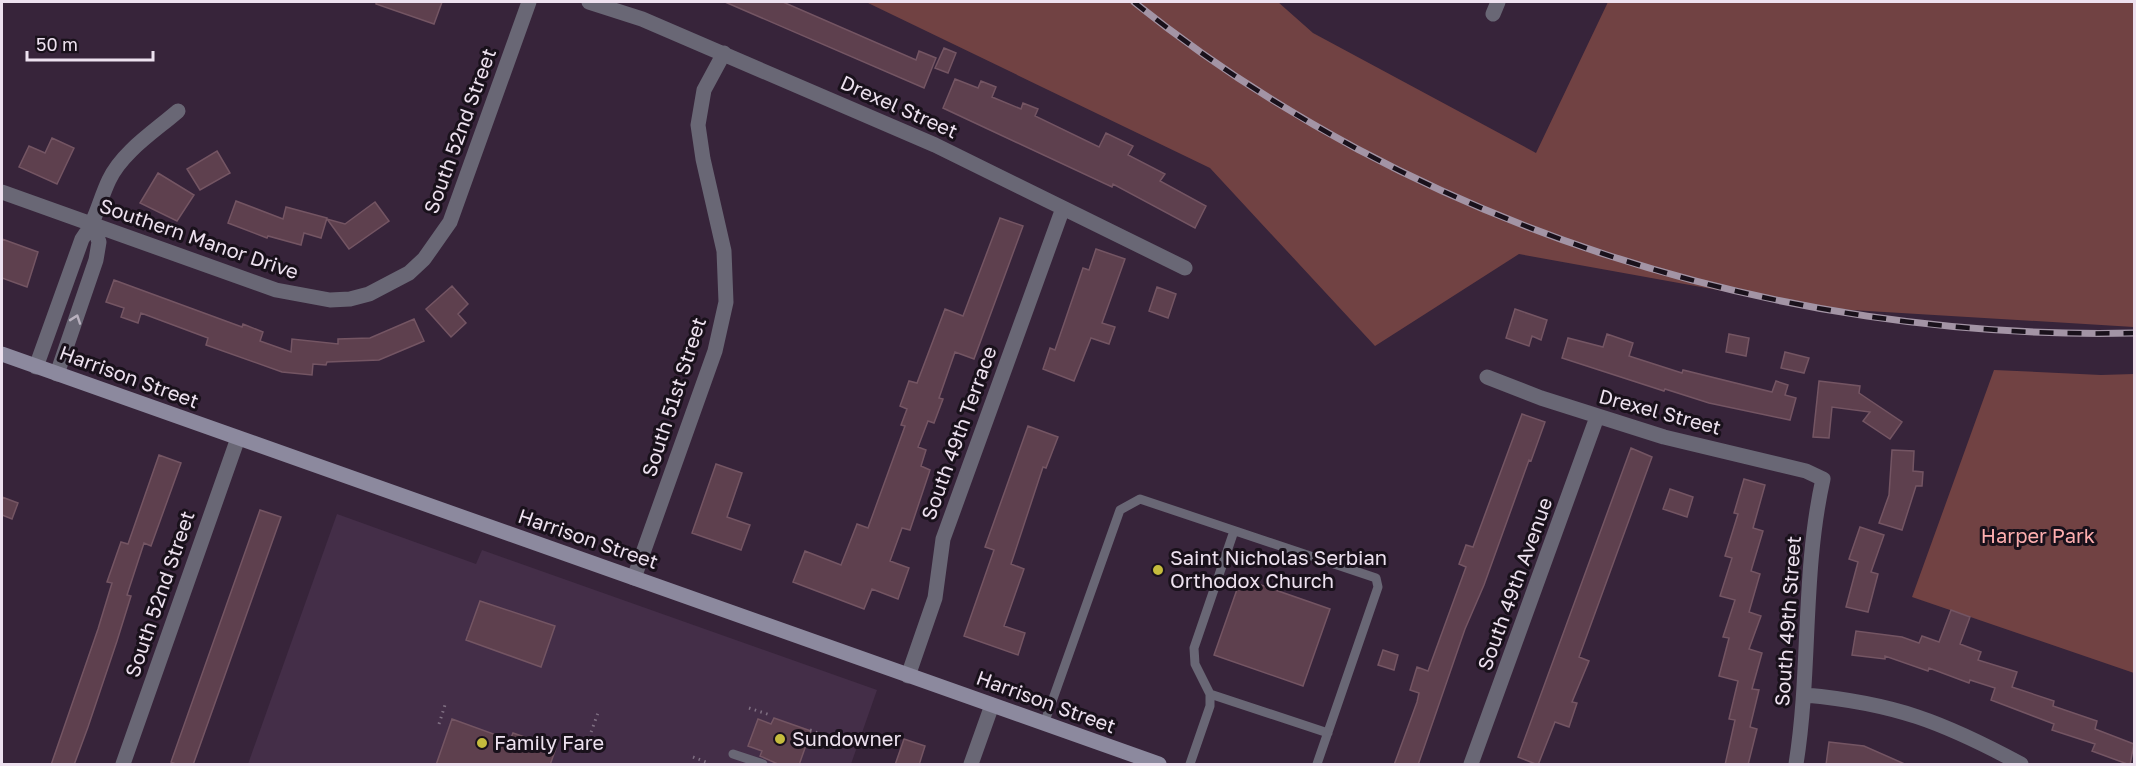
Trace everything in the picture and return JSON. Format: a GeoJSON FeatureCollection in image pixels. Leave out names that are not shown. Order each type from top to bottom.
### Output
{"type":"FeatureCollection","features":[{"type":"Feature","properties":{"kind":"main road","name":"Harrison Street"},"geometry":{"type":"LineString","coordinates":[[2,354],[1159,765]]}},
{"type":"Feature","properties":{"kind":"street","name":"South 52nd Street"},"geometry":{"type":"LineString","coordinates":[[386,287],[424,259],[450,222],[529,2]]}},
{"type":"Feature","properties":{"kind":"street","name":"Drexel Street"},"geometry":{"type":"LineString","coordinates":[[589,2],[642,18],[935,145],[1185,268]]}},
{"type":"Feature","properties":{"kind":"street","name":"South 51st Street"},"geometry":{"type":"LineString","coordinates":[[634,578],[715,351],[726,302],[724,251],[703,159],[698,125],[704,90],[724,53]]}},
{"type":"Feature","properties":{"kind":"street"},"geometry":{"type":"LineString","coordinates":[[36,366],[82,239],[93,224],[110,179],[124,159],[177,111]]}},
{"type":"Feature","properties":{"kind":"street","name":"Southern Manor Drive"},"geometry":{"type":"LineString","coordinates":[[2,192],[298,296],[350,299],[386,287]]}},
{"type":"Feature","properties":{"kind":"street","name":"South 49th Terrace"},"geometry":{"type":"LineString","coordinates":[[908,675],[935,598],[943,539],[1064,208]]}},
{"type":"Feature","properties":{"kind":"street"},"geometry":{"type":"LineString","coordinates":[[57,374],[96,260],[99,242],[93,224]]}},
{"type":"Feature","properties":{"kind":"street","name":"Drexel Street"},"geometry":{"type":"LineString","coordinates":[[1487,376],[1597,417],[1664,437],[1806,471],[1823,479]]}},
{"type":"Feature","properties":{"kind":"street","name":"South 49th Avenue"},"geometry":{"type":"LineString","coordinates":[[1471,765],[1597,417]]}},
{"type":"Feature","properties":{"kind":"street","name":"South 52nd Street"},"geometry":{"type":"LineString","coordinates":[[123,765],[238,438]]}},
{"type":"Feature","properties":{"kind":"street","name":"South 49th Street"},"geometry":{"type":"LineString","coordinates":[[1796,765],[1805,695],[1810,568],[1823,479]]}},
{"type":"Feature","properties":{"kind":"street"},"geometry":{"type":"LineString","coordinates":[[1805,695],[1880,705],[1913,714],[1972,738],[2021,765]]}},
{"type":"Feature","properties":{"kind":"street"},"geometry":{"type":"LineString","coordinates":[[971,765],[992,705]]}},
{"type":"Feature","properties":{"kind":"lane"},"geometry":{"type":"LineString","coordinates":[[1044,724],[1120,510],[1140,499],[1376,578],[1378,587],[1317,765]]}},
{"type":"Feature","properties":{"kind":"lane"},"geometry":{"type":"LineString","coordinates":[[1190,765],[1210,706],[1210,694],[1196,664],[1194,648],[1234,531]]}},
{"type":"Feature","properties":{"kind":"lane"},"geometry":{"type":"LineString","coordinates":[[1210,694],[1328,733]]}},
{"type":"Feature","properties":{"kind":"lane"},"geometry":{"type":"LineString","coordinates":[[733,753],[763,765]]}},
{"type":"Feature","properties":{"kind":"path"},"geometry":{"type":"LineString","coordinates":[[438,724],[445,705]]}},
{"type":"Feature","properties":{"kind":"path"},"geometry":{"type":"LineString","coordinates":[[749,708],[770,715]]}},
{"type":"Feature","properties":{"kind":"path"},"geometry":{"type":"LineString","coordinates":[[585,749],[599,710]]}},
{"type":"Feature","properties":{"kind":"path"},"geometry":{"type":"LineString","coordinates":[[810,730],[832,738]]}},
{"type":"Feature","properties":{"kind":"path"},"geometry":{"type":"LineString","coordinates":[[693,757],[706,762]]}},
{"type":"Feature","properties":{"kind":"shaded area"},"geometry":{"type":"Polygon","coordinates":[[[337,514],[476,564],[482,550],[877,690],[851,764],[248,764],[337,514]]]}},
{"type":"Feature","properties":{"kind":"green space"},"geometry":{"type":"Polygon","coordinates":[[[866,2],[1278,2],[1313,33],[1536,153],[1608,2],[2134,2],[2134,327],[1818,308],[1519,254],[1375,346],[1210,168],[866,2]]]}},
{"type":"Feature","properties":{"kind":"green space","name":"Harper Park"},"geometry":{"type":"Polygon","coordinates":[[[1994,370],[2101,375],[2134,374],[2134,673],[1912,597],[1994,370]]]}},
{"type":"Feature","properties":{"kind":"building"},"geometry":{"type":"Polygon","coordinates":[[[376,2],[442,2],[434,24],[376,4],[376,2]]]}},
{"type":"Feature","properties":{"kind":"building"},"geometry":{"type":"Polygon","coordinates":[[[725,2],[783,2],[916,60],[919,51],[936,58],[924,88],[725,2]]]}},
{"type":"Feature","properties":{"kind":"building"},"geometry":{"type":"Polygon","coordinates":[[[944,48],[956,53],[948,73],[935,68],[944,48]]]}},
{"type":"Feature","properties":{"kind":"building"},"geometry":{"type":"Polygon","coordinates":[[[955,79],[978,88],[981,81],[996,87],[992,97],[1021,109],[1023,103],[1038,109],[1035,116],[1099,147],[1106,133],[1133,146],[1128,155],[1165,174],[1160,181],[1206,206],[1195,228],[1113,184],[1112,187],[943,108],[955,79]]]}},
{"type":"Feature","properties":{"kind":"building"},"geometry":{"type":"Polygon","coordinates":[[[52,138],[74,148],[57,184],[19,167],[29,146],[45,153],[52,138]]]}},
{"type":"Feature","properties":{"kind":"building"},"geometry":{"type":"Polygon","coordinates":[[[217,151],[230,173],[200,190],[187,169],[217,151]]]}},
{"type":"Feature","properties":{"kind":"building"},"geometry":{"type":"Polygon","coordinates":[[[158,173],[194,195],[177,221],[140,203],[158,173]]]}},
{"type":"Feature","properties":{"kind":"building"},"geometry":{"type":"Polygon","coordinates":[[[236,201],[283,219],[286,207],[327,218],[321,238],[304,233],[301,245],[268,236],[267,238],[228,223],[236,201]]]}},
{"type":"Feature","properties":{"kind":"building"},"geometry":{"type":"Polygon","coordinates":[[[375,202],[389,221],[349,249],[327,219],[345,224],[375,202]]]}},
{"type":"Feature","properties":{"kind":"building"},"geometry":{"type":"Polygon","coordinates":[[[1000,218],[1023,226],[974,359],[955,352],[939,398],[943,399],[934,423],[928,421],[918,447],[926,450],[921,466],[930,470],[910,530],[902,528],[890,561],[909,568],[898,599],[872,589],[864,609],[793,582],[805,551],[841,565],[857,524],[868,528],[905,426],[901,425],[907,409],[900,406],[909,381],[917,383],[945,309],[963,316],[1000,218]]]}},
{"type":"Feature","properties":{"kind":"building"},"geometry":{"type":"Polygon","coordinates":[[[2,239],[38,252],[27,287],[2,278],[2,239]]]}},
{"type":"Feature","properties":{"kind":"building"},"geometry":{"type":"Polygon","coordinates":[[[1096,249],[1125,259],[1102,323],[1115,327],[1109,344],[1091,338],[1074,381],[1043,369],[1050,348],[1055,350],[1083,268],[1089,270],[1096,249]]]}},
{"type":"Feature","properties":{"kind":"building"},"geometry":{"type":"Polygon","coordinates":[[[114,280],[242,327],[243,324],[263,332],[260,341],[291,352],[292,339],[338,344],[338,339],[370,338],[414,319],[424,341],[379,360],[313,364],[312,375],[282,372],[206,345],[208,338],[141,313],[138,323],[121,317],[124,308],[106,302],[114,280]]]}},
{"type":"Feature","properties":{"kind":"building"},"geometry":{"type":"Polygon","coordinates":[[[452,286],[468,304],[458,314],[466,323],[451,337],[426,309],[452,286]]]}},
{"type":"Feature","properties":{"kind":"building"},"geometry":{"type":"Polygon","coordinates":[[[1157,287],[1176,294],[1168,318],[1149,311],[1157,287]]]}},
{"type":"Feature","properties":{"kind":"building"},"geometry":{"type":"Polygon","coordinates":[[[1515,309],[1547,320],[1541,340],[1532,336],[1529,346],[1506,338],[1515,309]]]}},
{"type":"Feature","properties":{"kind":"building"},"geometry":{"type":"Polygon","coordinates":[[[1607,334],[1633,343],[1629,356],[1682,373],[1683,370],[1772,392],[1776,381],[1788,385],[1785,395],[1796,398],[1790,420],[1709,403],[1665,389],[1664,391],[1562,358],[1568,338],[1603,347],[1607,334]]]}},
{"type":"Feature","properties":{"kind":"building"},"geometry":{"type":"Polygon","coordinates":[[[1729,334],[1749,338],[1746,356],[1726,352],[1729,334]]]}},
{"type":"Feature","properties":{"kind":"building"},"geometry":{"type":"Polygon","coordinates":[[[1785,352],[1809,358],[1804,373],[1781,368],[1785,352]]]}},
{"type":"Feature","properties":{"kind":"building"},"geometry":{"type":"Polygon","coordinates":[[[1819,381],[1860,386],[1859,393],[1902,422],[1890,439],[1863,421],[1870,412],[1832,407],[1829,438],[1813,437],[1819,381]]]}},
{"type":"Feature","properties":{"kind":"building"},"geometry":{"type":"Polygon","coordinates":[[[1522,414],[1545,422],[1531,461],[1529,460],[1484,585],[1465,629],[1418,765],[1394,765],[1417,702],[1419,693],[1410,690],[1417,667],[1428,671],[1466,567],[1459,564],[1466,545],[1473,547],[1522,414]]]}},
{"type":"Feature","properties":{"kind":"building"},"geometry":{"type":"Polygon","coordinates":[[[1028,426],[1058,437],[1046,468],[1043,467],[1011,564],[1024,569],[1004,626],[1025,633],[1018,655],[964,636],[994,550],[985,547],[1028,426]]]}},
{"type":"Feature","properties":{"kind":"building"},"geometry":{"type":"Polygon","coordinates":[[[1631,448],[1652,457],[1579,657],[1589,661],[1572,702],[1577,703],[1569,727],[1555,722],[1538,765],[1518,757],[1631,448]]]}},
{"type":"Feature","properties":{"kind":"building"},"geometry":{"type":"Polygon","coordinates":[[[1892,450],[1914,451],[1913,471],[1923,472],[1922,486],[1916,486],[1902,530],[1879,523],[1889,495],[1892,450]]]}},
{"type":"Feature","properties":{"kind":"building"},"geometry":{"type":"Polygon","coordinates":[[[159,455],[181,463],[151,546],[144,543],[127,595],[131,596],[117,641],[74,765],[51,765],[98,629],[112,583],[107,582],[121,542],[128,544],[159,455]]]}},
{"type":"Feature","properties":{"kind":"building"},"geometry":{"type":"Polygon","coordinates":[[[716,464],[742,473],[727,517],[750,525],[741,550],[692,533],[716,464]]]}},
{"type":"Feature","properties":{"kind":"building"},"geometry":{"type":"Polygon","coordinates":[[[1744,479],[1765,485],[1753,528],[1763,531],[1751,571],[1760,574],[1749,612],[1761,616],[1749,649],[1762,653],[1752,689],[1759,690],[1750,727],[1757,729],[1748,765],[1725,765],[1735,720],[1729,719],[1738,681],[1719,676],[1729,638],[1723,637],[1735,600],[1720,596],[1732,558],[1725,556],[1738,514],[1734,513],[1744,479]]]}},
{"type":"Feature","properties":{"kind":"building"},"geometry":{"type":"Polygon","coordinates":[[[1670,489],[1693,497],[1687,517],[1663,509],[1670,489]]]}},
{"type":"Feature","properties":{"kind":"building"},"geometry":{"type":"Polygon","coordinates":[[[2,497],[18,503],[12,519],[2,515],[2,497]]]}},
{"type":"Feature","properties":{"kind":"building"},"geometry":{"type":"Polygon","coordinates":[[[260,510],[281,517],[193,765],[178,765],[171,762],[260,510]]]}},
{"type":"Feature","properties":{"kind":"building"},"geometry":{"type":"Polygon","coordinates":[[[1860,527],[1884,535],[1871,572],[1878,574],[1868,612],[1846,607],[1858,562],[1849,559],[1860,527]]]}},
{"type":"Feature","properties":{"kind":"building"},"geometry":{"type":"Polygon","coordinates":[[[1241,578],[1330,609],[1303,686],[1214,655],[1241,578]]]}},
{"type":"Feature","properties":{"kind":"building"},"geometry":{"type":"Polygon","coordinates":[[[480,601],[555,626],[541,667],[466,640],[480,601]]]}},
{"type":"Feature","properties":{"kind":"building"},"geometry":{"type":"Polygon","coordinates":[[[1951,610],[1970,617],[1960,644],[1981,652],[1978,660],[2017,672],[2012,687],[2054,701],[2053,706],[2097,721],[2095,729],[2134,744],[2130,765],[2092,751],[2095,744],[2052,730],[2054,724],[1991,700],[1995,688],[1970,680],[1969,683],[1929,668],[1928,671],[1885,656],[1885,659],[1852,655],[1856,631],[1902,637],[1919,643],[1922,636],[1939,642],[1951,610]]]}},
{"type":"Feature","properties":{"kind":"building"},"geometry":{"type":"Polygon","coordinates":[[[1383,650],[1398,655],[1394,670],[1378,665],[1383,650]]]}},
{"type":"Feature","properties":{"kind":"building","name":"Sundowner"},"geometry":{"type":"Polygon","coordinates":[[[774,718],[811,731],[799,765],[780,765],[760,756],[762,751],[748,746],[758,719],[771,724],[774,718]]]}},
{"type":"Feature","properties":{"kind":"building","name":"Family Fare"},"geometry":{"type":"Polygon","coordinates":[[[452,719],[510,740],[513,733],[556,748],[550,765],[436,765],[452,719]]]}},
{"type":"Feature","properties":{"kind":"building"},"geometry":{"type":"Polygon","coordinates":[[[904,739],[925,746],[919,765],[895,765],[904,739]]]}},
{"type":"Feature","properties":{"kind":"building"},"geometry":{"type":"Polygon","coordinates":[[[1829,742],[1864,746],[1907,765],[1826,765],[1829,742]]]}},
{"type":"Feature","properties":{"kind":"railway"},"geometry":{"type":"LineString","coordinates":[[1134,2],[1243,81],[1358,149],[1479,207],[1606,254],[1735,291],[1867,316],[2001,330],[2134,333]]}},
{"type":"Feature","properties":{"kind":"place","name":"Saint Nicholas Serbian Orthodox Church"},"geometry":{"type":"Point","coordinates":[1158,570]}},
{"type":"Feature","properties":{"kind":"place","name":"Sundowner"},"geometry":{"type":"Point","coordinates":[780,739]}},
{"type":"Feature","properties":{"kind":"place","name":"Family Fare"},"geometry":{"type":"Point","coordinates":[482,743]}}]}
